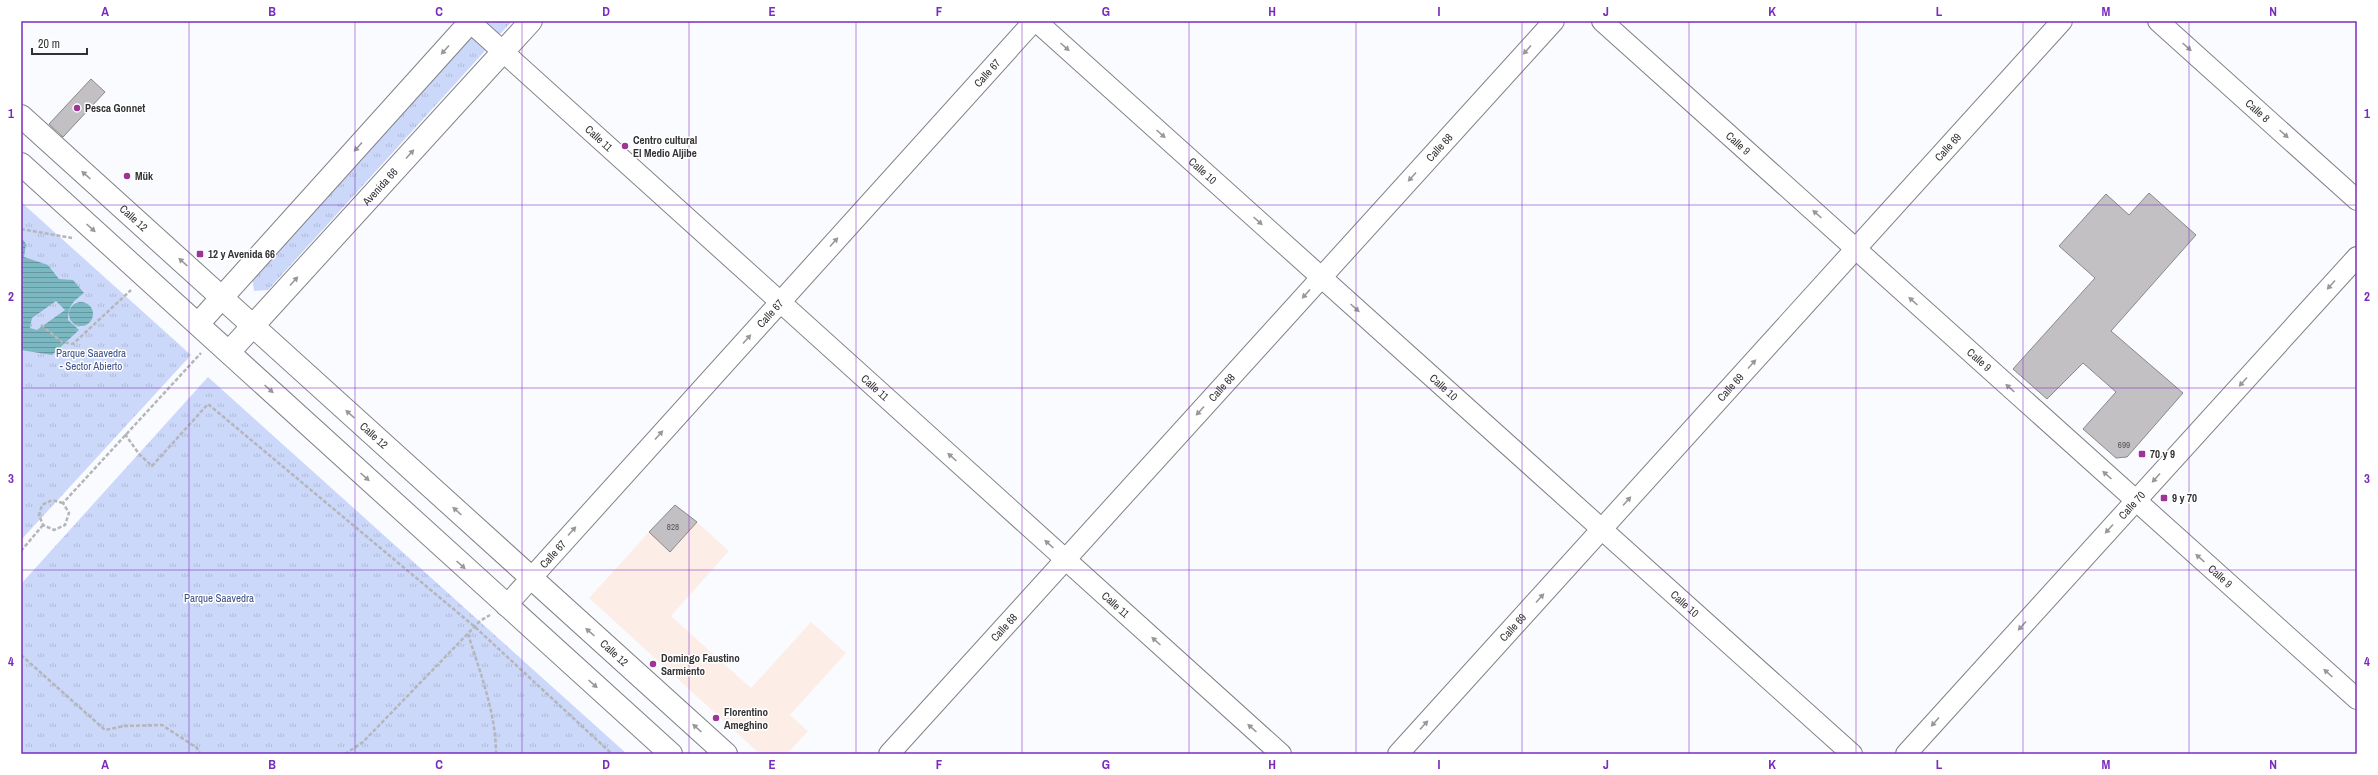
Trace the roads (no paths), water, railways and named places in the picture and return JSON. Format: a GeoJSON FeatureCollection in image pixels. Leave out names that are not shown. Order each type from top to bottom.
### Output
{"type":"FeatureCollection","features":[{"type":"Feature","properties":{"kind":"main road"},"geometry":{"type":"LineString","coordinates":[[198,324],[470,21]]}},
{"type":"Feature","properties":{"kind":"main road","name":"Avenida 66"},"geometry":{"type":"LineString","coordinates":[[229,352],[531,21]]}},
{"type":"Feature","properties":{"kind":"main road","name":"Calle 12"},"geometry":{"type":"LineString","coordinates":[[21,116],[726,754]]}},
{"type":"Feature","properties":{"kind":"main road"},"geometry":{"type":"LineString","coordinates":[[21,164],[229,352],[500,609],[671,754]]}},
{"type":"Feature","properties":{"kind":"street","name":"Calle 11"},"geometry":{"type":"LineString","coordinates":[[470,21],[1281,754]]}},
{"type":"Feature","properties":{"kind":"street","name":"Calle 10"},"geometry":{"type":"LineString","coordinates":[[1035,21],[1852,754]]}},
{"type":"Feature","properties":{"kind":"street","name":"Calle 67"},"geometry":{"type":"LineString","coordinates":[[500,609],[530,578],[1035,21]]}},
{"type":"Feature","properties":{"kind":"street","name":"Calle 68"},"geometry":{"type":"LineString","coordinates":[[889,754],[1554,21]]}},
{"type":"Feature","properties":{"kind":"street","name":"Calle 9"},"geometry":{"type":"LineString","coordinates":[[1602,21],[2357,700]]}},
{"type":"Feature","properties":{"kind":"street","name":"Calle 69"},"geometry":{"type":"LineString","coordinates":[[1398,754],[2062,21]]}},
{"type":"Feature","properties":{"kind":"street","name":"Calle 8"},"geometry":{"type":"LineString","coordinates":[[2158,21],[2357,200]]}},
{"type":"Feature","properties":{"kind":"street","name":"Calle 70"},"geometry":{"type":"LineString","coordinates":[[1906,754],[2357,256]]}},
{"type":"Feature","properties":{"kind":"place","name":"Pesca Gonnet"},"geometry":{"type":"Point","coordinates":[77,108]}},
{"type":"Feature","properties":{"kind":"place","name":"Centro cultural El Medio Aljibe"},"geometry":{"type":"Point","coordinates":[625,146]}},
{"type":"Feature","properties":{"kind":"place","name":"Mük"},"geometry":{"type":"Point","coordinates":[127,176]}},
{"type":"Feature","properties":{"kind":"place","name":"12 y Avenida 66"},"geometry":{"type":"Point","coordinates":[200,254]}},
{"type":"Feature","properties":{"kind":"place","name":"70 y 9"},"geometry":{"type":"Point","coordinates":[2142,454]}},
{"type":"Feature","properties":{"kind":"place","name":"9 y 70"},"geometry":{"type":"Point","coordinates":[2164,498]}},
{"type":"Feature","properties":{"kind":"place","name":"Domingo Faustino Sarmiento"},"geometry":{"type":"Point","coordinates":[653,664]}},
{"type":"Feature","properties":{"kind":"place","name":"Florentino Ameghino"},"geometry":{"type":"Point","coordinates":[716,718]}},
{"type":"Feature","properties":{"kind":"park label","name":"Parque Saavedra - Sector Abierto"},"geometry":{"type":"Point","coordinates":[91,359]}},
{"type":"Feature","properties":{"kind":"park label","name":"Parque Saavedra"},"geometry":{"type":"Point","coordinates":[219,598]}}]}
